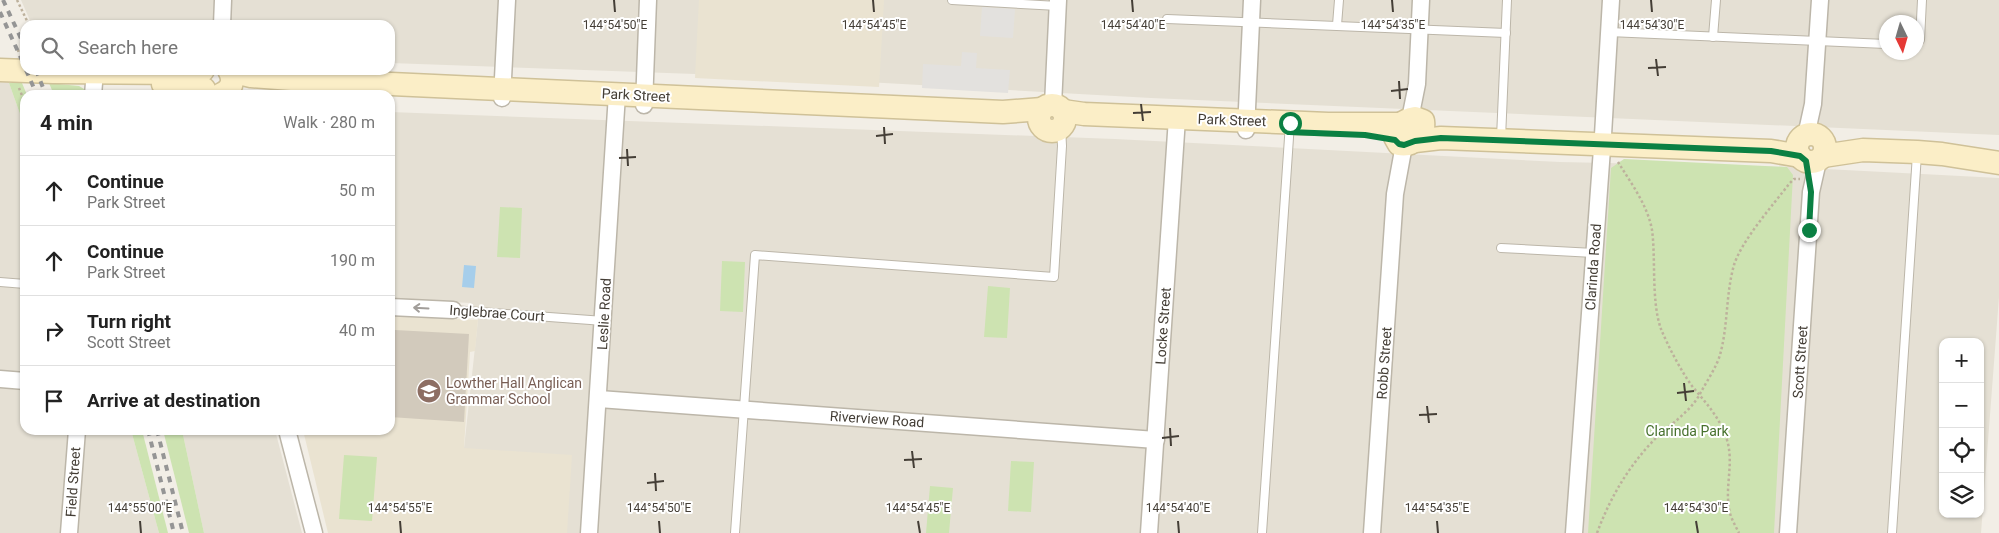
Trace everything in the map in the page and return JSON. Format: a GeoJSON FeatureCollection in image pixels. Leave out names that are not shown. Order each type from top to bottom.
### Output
{"type":"FeatureCollection","features":[{"type":"Feature","properties":{"kind":"street"},"geometry":{"type":"LineString","coordinates":[[222,20],[223,0]]}},
{"type":"Feature","properties":{"kind":"street"},"geometry":{"type":"LineString","coordinates":[[502,93],[507,0]]}},
{"type":"Feature","properties":{"kind":"street"},"geometry":{"type":"LineString","coordinates":[[644,100],[648,0]]}},
{"type":"Feature","properties":{"kind":"street"},"geometry":{"type":"LineString","coordinates":[[1247,125],[1252,0]]}},
{"type":"Feature","properties":{"kind":"street","name":"Robb Street"},"geometry":{"type":"LineString","coordinates":[[1372,533],[1395,194],[1417,84],[1421,0]]}},
{"type":"Feature","properties":{"kind":"street","name":"Clarinda Road"},"geometry":{"type":"LineString","coordinates":[[1574,533],[1594,253],[1606,146],[1611,0]]}},
{"type":"Feature","properties":{"kind":"street","name":"Scott Street"},"geometry":{"type":"LineString","coordinates":[[1788,533],[1811,192],[1813,104],[1820,0]]}},
{"type":"Feature","properties":{"kind":"street"},"geometry":{"type":"LineString","coordinates":[[1054,117],[1058,3]]}},
{"type":"Feature","properties":{"kind":"street","name":"Park Street"},"geometry":{"type":"LineString","coordinates":[[0,70],[20,71]]}},
{"type":"Feature","properties":{"kind":"street","name":"Park Street"},"geometry":{"type":"LineString","coordinates":[[65,75],[94,82],[177,85],[216,81],[260,86],[502,93],[1010,120],[1084,114],[1176,123],[1290,127],[1365,135],[1445,128],[1606,146],[1917,152],[1999,163]]}},
{"type":"Feature","properties":{"kind":"street","name":"Leslie Road"},"geometry":{"type":"LineString","coordinates":[[589,533],[617,99]]}},
{"type":"Feature","properties":{"kind":"street","name":"Locke Street"},"geometry":{"type":"LineString","coordinates":[[1149,533],[1176,123]]}},
{"type":"Feature","properties":{"kind":"street","name":"Park Street"},"geometry":{"type":"LineString","coordinates":[[1942,154],[1999,150]]}},
{"type":"Feature","properties":{"kind":"street","name":"Inglebrae Court"},"geometry":{"type":"LineString","coordinates":[[395,307],[453,310]]}},
{"type":"Feature","properties":{"kind":"street"},"geometry":{"type":"LineString","coordinates":[[0,379],[20,381]]}},
{"type":"Feature","properties":{"kind":"street","name":"Riverview Road"},"geometry":{"type":"LineString","coordinates":[[599,400],[1156,440]]}},
{"type":"Feature","properties":{"kind":"street","name":"Field Street"},"geometry":{"type":"LineString","coordinates":[[70,533],[77,435]]}},
{"type":"Feature","properties":{"kind":"street"},"geometry":{"type":"LineString","coordinates":[[288,435],[314,533]]}},
{"type":"Feature","properties":{"kind":"lane"},"geometry":{"type":"LineString","coordinates":[[952,0],[1058,3]]}},
{"type":"Feature","properties":{"kind":"lane"},"geometry":{"type":"LineString","coordinates":[[1338,25],[1339,0]]}},
{"type":"Feature","properties":{"kind":"lane"},"geometry":{"type":"LineString","coordinates":[[1501,135],[1507,0]]}},
{"type":"Feature","properties":{"kind":"lane"},"geometry":{"type":"LineString","coordinates":[[1714,37],[1716,0]]}},
{"type":"Feature","properties":{"kind":"lane"},"geometry":{"type":"LineString","coordinates":[[1921,15],[1922,0]]}},
{"type":"Feature","properties":{"kind":"lane"},"geometry":{"type":"LineString","coordinates":[[1167,19],[1338,25],[1420,31],[1506,33]]}},
{"type":"Feature","properties":{"kind":"lane"},"geometry":{"type":"LineString","coordinates":[[1609,32],[1879,44]]}},
{"type":"Feature","properties":{"kind":"lane"},"geometry":{"type":"LineString","coordinates":[[735,533],[755,255],[1054,277],[1062,146],[1054,117]]}},
{"type":"Feature","properties":{"kind":"lane"},"geometry":{"type":"LineString","coordinates":[[1262,533],[1290,127]]}},
{"type":"Feature","properties":{"kind":"lane"},"geometry":{"type":"LineString","coordinates":[[1892,533],[1917,152]]}},
{"type":"Feature","properties":{"kind":"lane"},"geometry":{"type":"LineString","coordinates":[[1501,248],[1594,253]]}},
{"type":"Feature","properties":{"kind":"lane"},"geometry":{"type":"LineString","coordinates":[[0,282],[20,284]]}},
{"type":"Feature","properties":{"kind":"lane","name":"Inglebrae Court"},"geometry":{"type":"LineString","coordinates":[[453,310],[604,321]]}},
{"type":"Feature","properties":{"kind":"path"},"geometry":{"type":"LineString","coordinates":[[17,0],[27,20]]}},
{"type":"Feature","properties":{"kind":"path"},"geometry":{"type":"LineString","coordinates":[[1606,146],[1636,191],[1649,219],[1652,230],[1660,326],[1692,385],[1722,426],[1728,442],[1730,456],[1728,507],[1739,533]]}},
{"type":"Feature","properties":{"kind":"path"},"geometry":{"type":"LineString","coordinates":[[1597,533],[1608,504],[1634,464],[1655,440],[1687,410],[1700,394],[1721,352],[1732,274],[1739,254],[1789,184],[1794,179],[1800,179],[1801,172],[1811,151]]}},
{"type":"Feature","properties":{"kind":"shaded area"},"geometry":{"type":"Polygon","coordinates":[[[21,0],[1999,0],[1999,135],[1151,98],[777,77],[395,63],[395,20],[30,20],[21,0]]]}},
{"type":"Feature","properties":{"kind":"shaded area"},"geometry":{"type":"Polygon","coordinates":[[[699,0],[884,0],[879,87],[695,78],[699,0]]]}},
{"type":"Feature","properties":{"kind":"shaded area"},"geometry":{"type":"Polygon","coordinates":[[[982,7],[1015,9],[1013,38],[980,36],[982,7]]]}},
{"type":"Feature","properties":{"kind":"shaded area"},"geometry":{"type":"Polygon","coordinates":[[[962,52],[977,53],[976,68],[1010,70],[1008,93],[922,88],[923,64],[961,66],[962,52]]]}},
{"type":"Feature","properties":{"kind":"shaded area"},"geometry":{"type":"Polygon","coordinates":[[[0,65],[9,83],[20,114],[20,435],[132,435],[159,533],[0,533],[0,65]]]}},
{"type":"Feature","properties":{"kind":"shaded area"},"geometry":{"type":"Polygon","coordinates":[[[395,112],[1115,139],[1560,162],[1787,167],[1999,178],[1999,297],[1984,494],[1984,338],[1939,338],[1939,518],[1982,518],[1981,533],[486,533],[464,448],[478,320],[471,303],[395,299],[395,112]]]}},
{"type":"Feature","properties":{"kind":"shaded area","name":"Lowther Hall Anglican Grammar School"},"geometry":{"type":"Polygon","coordinates":[[[395,316],[478,320],[475,351],[470,352],[464,448],[572,455],[567,533],[328,533],[304,435],[395,435],[395,316]]]}},
{"type":"Feature","properties":{"kind":"shaded area"},"geometry":{"type":"Polygon","coordinates":[[[183,435],[276,435],[302,533],[204,533],[183,435]]]}},
{"type":"Feature","properties":{"kind":"green space"},"geometry":{"type":"Polygon","coordinates":[[[9,83],[22,83],[25,90],[20,90],[20,114],[9,83]]]}},
{"type":"Feature","properties":{"kind":"green space"},"geometry":{"type":"Polygon","coordinates":[[[49,83],[79,86],[84,90],[52,90],[49,83]]]}},
{"type":"Feature","properties":{"kind":"green space","name":"Clarinda Park"},"geometry":{"type":"Polygon","coordinates":[[[1624,159],[1787,167],[1793,175],[1774,533],[1588,533],[1611,168],[1624,159]]]}},
{"type":"Feature","properties":{"kind":"green space"},"geometry":{"type":"Polygon","coordinates":[[[500,207],[522,208],[520,258],[497,257],[500,207]]]}},
{"type":"Feature","properties":{"kind":"green space"},"geometry":{"type":"Polygon","coordinates":[[[722,261],[745,262],[743,312],[720,311],[722,261]]]}},
{"type":"Feature","properties":{"kind":"green space"},"geometry":{"type":"Polygon","coordinates":[[[988,286],[1010,288],[1007,338],[984,337],[988,286]]]}},
{"type":"Feature","properties":{"kind":"green space"},"geometry":{"type":"Polygon","coordinates":[[[132,435],[143,435],[168,533],[159,533],[132,435]]]}},
{"type":"Feature","properties":{"kind":"green space"},"geometry":{"type":"Polygon","coordinates":[[[164,435],[183,435],[204,533],[189,533],[164,435]]]}},
{"type":"Feature","properties":{"kind":"green space"},"geometry":{"type":"Polygon","coordinates":[[[344,455],[377,457],[372,521],[339,519],[344,455]]]}},
{"type":"Feature","properties":{"kind":"green space"},"geometry":{"type":"Polygon","coordinates":[[[1011,461],[1034,462],[1031,512],[1008,511],[1011,461]]]}},
{"type":"Feature","properties":{"kind":"green space"},"geometry":{"type":"Polygon","coordinates":[[[930,486],[953,488],[949,533],[926,533],[930,486]]]}},
{"type":"Feature","properties":{"kind":"water"},"geometry":{"type":"Polygon","coordinates":[[[464,265],[476,266],[474,288],[462,287],[464,265]]]}},
{"type":"Feature","properties":{"kind":"building"},"geometry":{"type":"Polygon","coordinates":[[[395,330],[469,334],[464,422],[395,417],[395,330]]]}},
{"type":"Feature","properties":{"kind":"railway"},"geometry":{"type":"LineString","coordinates":[[3,0],[20,36]]}},
{"type":"Feature","properties":{"kind":"railway"},"geometry":{"type":"LineString","coordinates":[[0,12],[20,56]]}},
{"type":"Feature","properties":{"kind":"railway"},"geometry":{"type":"LineString","coordinates":[[28,75],[35,90]]}},
{"type":"Feature","properties":{"kind":"railway"},"geometry":{"type":"LineString","coordinates":[[38,75],[44,90]]}},
{"type":"Feature","properties":{"kind":"railway"},"geometry":{"type":"LineString","coordinates":[[149,435],[174,533]]}},
{"type":"Feature","properties":{"kind":"railway"},"geometry":{"type":"LineString","coordinates":[[158,435],[183,533]]}},
{"type":"Feature","properties":{"kind":"place","name":"Lowther Hall Anglican Grammar School"},"geometry":{"type":"Point","coordinates":[429,391]}},
{"type":"Feature","properties":{"kind":"route"},"geometry":{"type":"LineString","coordinates":[[1290,123],[1289,132],[1365,135],[1395,140],[1399,144],[1404,145],[1415,141],[1441,138],[1771,151],[1800,156],[1806,161],[1811,192],[1809,230]]}}]}
